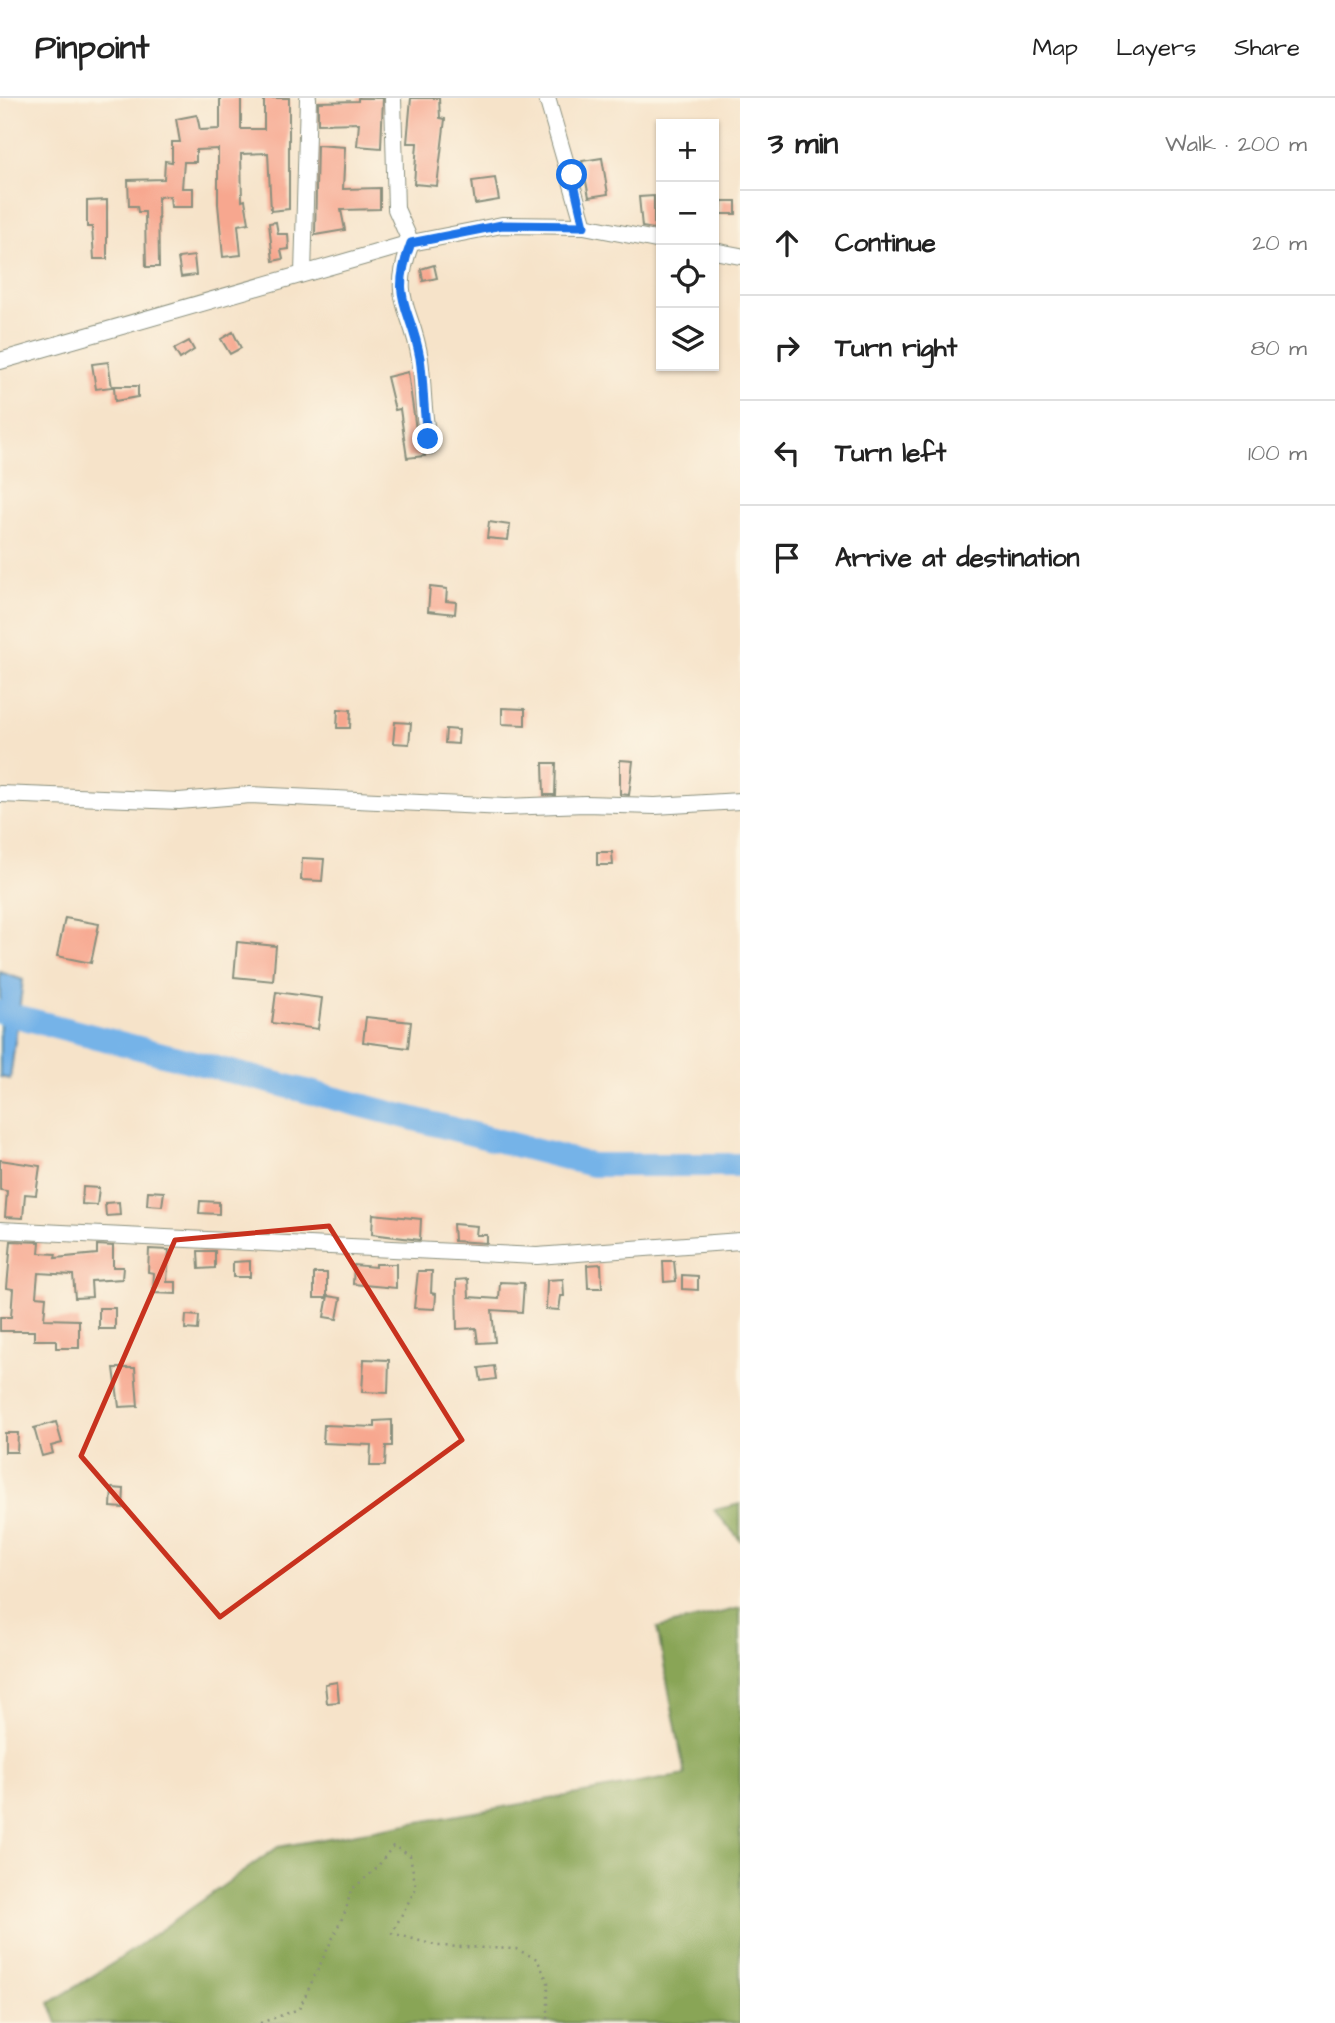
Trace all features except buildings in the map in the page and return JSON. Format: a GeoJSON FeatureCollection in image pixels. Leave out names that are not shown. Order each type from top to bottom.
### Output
{"type":"FeatureCollection","features":[{"type":"Feature","properties":{"kind":"street"},"geometry":{"type":"LineString","coordinates":[[303,274],[308,98]]}},
{"type":"Feature","properties":{"kind":"street"},"geometry":{"type":"LineString","coordinates":[[393,98],[396,209],[411,243],[399,278],[401,296],[420,361],[430,446]]}},
{"type":"Feature","properties":{"kind":"street"},"geometry":{"type":"LineString","coordinates":[[547,98],[584,226]]}},
{"type":"Feature","properties":{"kind":"street"},"geometry":{"type":"LineString","coordinates":[[0,361],[411,243],[502,225],[584,226],[656,240]]}},
{"type":"Feature","properties":{"kind":"street"},"geometry":{"type":"LineString","coordinates":[[719,252],[740,256]]}},
{"type":"Feature","properties":{"kind":"street"},"geometry":{"type":"LineString","coordinates":[[0,793],[179,801],[250,794],[505,807],[585,804],[655,806],[740,801]]}},
{"type":"Feature","properties":{"kind":"street"},"geometry":{"type":"LineString","coordinates":[[0,1230],[537,1256],[740,1241]]}},
{"type":"Feature","properties":{"kind":"path"},"geometry":{"type":"LineString","coordinates":[[260,2023],[299,2009],[346,1910],[351,1890],[375,1870],[393,1846],[410,1855],[416,1888],[392,1933],[438,1946],[516,1949],[537,1959],[548,1982],[548,2023]]}},
{"type":"Feature","properties":{"kind":"highlighted area"},"geometry":{"type":"Polygon","coordinates":[[[329,1226],[462,1440],[220,1617],[81,1456],[175,1240],[329,1226]]]}},
{"type":"Feature","properties":{"kind":"green space"},"geometry":{"type":"Polygon","coordinates":[[[740,1504],[740,1540],[714,1510],[740,1504]]]}},
{"type":"Feature","properties":{"kind":"green space"},"geometry":{"type":"Polygon","coordinates":[[[740,1608],[740,2023],[58,2023],[50,2003],[118,1960],[278,1847],[685,1775],[657,1628],[740,1608]]]}},
{"type":"Feature","properties":{"kind":"water"},"geometry":{"type":"Polygon","coordinates":[[[0,972],[23,980],[10,1079],[0,1077],[0,972]]]}},
{"type":"Feature","properties":{"kind":"waterway"},"geometry":{"type":"LineString","coordinates":[[0,1012],[592,1165],[740,1165]]}},
{"type":"Feature","properties":{"kind":"route"},"geometry":{"type":"LineString","coordinates":[[428,439],[420,361],[401,296],[399,278],[411,243],[502,225],[584,226],[572,175]]}}]}
